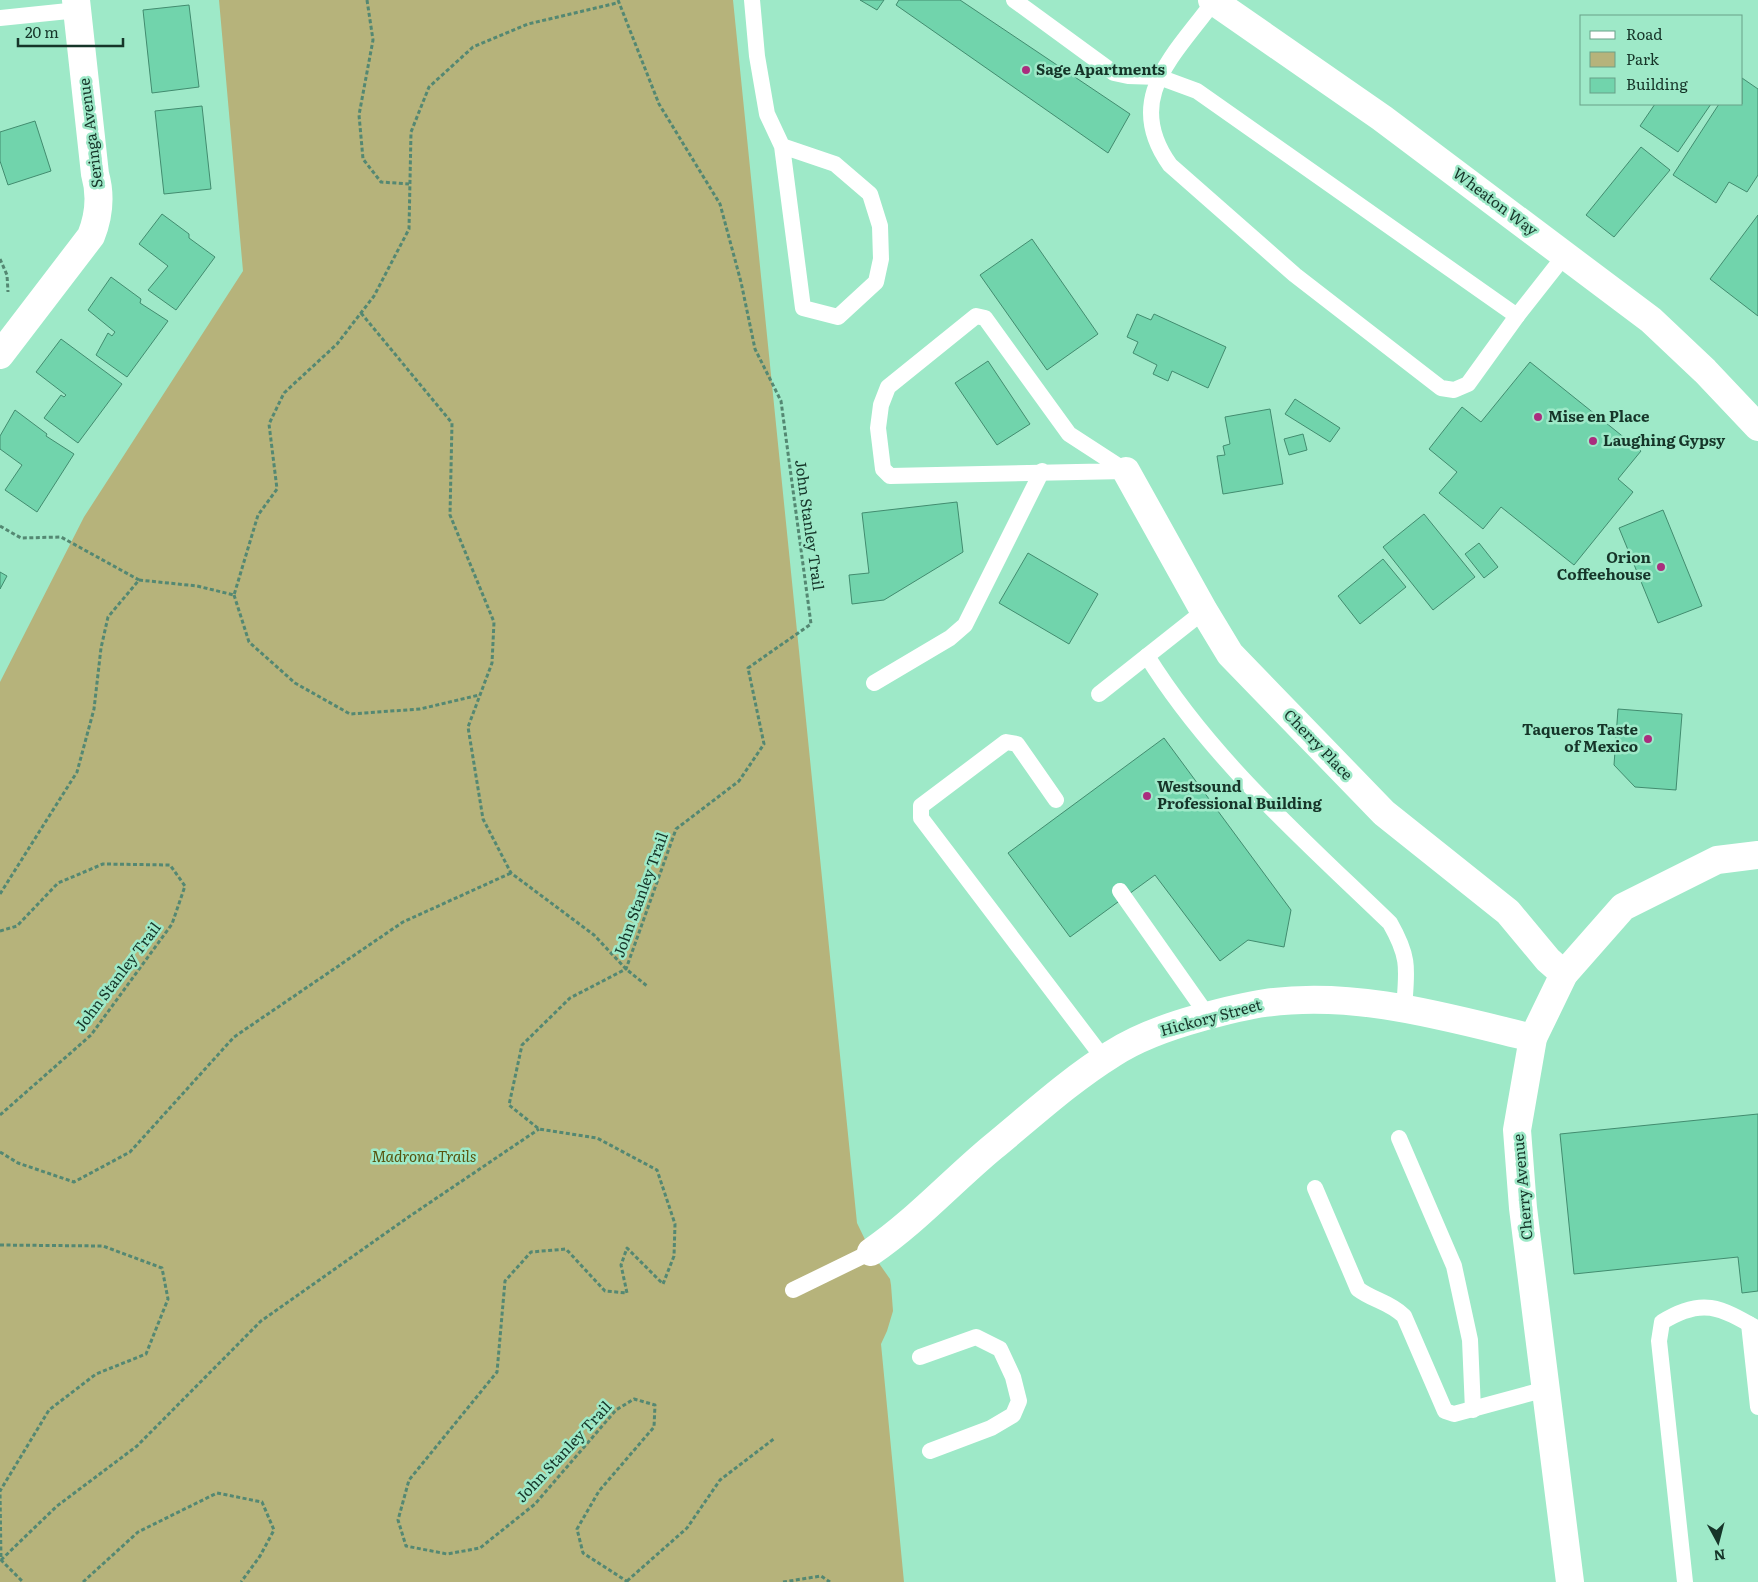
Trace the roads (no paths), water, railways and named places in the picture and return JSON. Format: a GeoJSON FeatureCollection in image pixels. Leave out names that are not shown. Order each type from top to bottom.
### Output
{"type":"FeatureCollection","features":[{"type":"Feature","properties":{"kind":"street","name":"Wheaton Way"},"geometry":{"type":"LineString","coordinates":[[1213,1],[1382,118],[1651,320],[1705,371],[1758,428]]}},
{"type":"Feature","properties":{"kind":"street","name":"Seringa Avenue"},"geometry":{"type":"LineString","coordinates":[[0,355],[91,236],[96,222],[99,189],[95,174],[77,5]]}},
{"type":"Feature","properties":{"kind":"street","name":"Cherry Place"},"geometry":{"type":"LineString","coordinates":[[1126,471],[1230,654],[1384,813],[1508,912],[1548,960],[1564,974]]}},
{"type":"Feature","properties":{"kind":"street","name":"Cherry Avenue"},"geometry":{"type":"LineString","coordinates":[[1570,1582],[1523,1208],[1517,1130],[1533,1038],[1564,974],[1623,907],[1716,860],[1758,855]]}},
{"type":"Feature","properties":{"kind":"street","name":"Hickory Street"},"geometry":{"type":"LineString","coordinates":[[871,1252],[888,1240],[990,1149],[1081,1075],[1104,1059],[1155,1032],[1208,1016],[1266,1002],[1308,1000],[1364,1002],[1404,1008],[1533,1038]]}},
{"type":"Feature","properties":{"kind":"lane"},"geometry":{"type":"LineString","coordinates":[[752,0],[757,56],[767,114],[782,146],[803,308],[838,317],[876,282],[881,259],[880,226],[870,194],[836,164],[782,146]]}},
{"type":"Feature","properties":{"kind":"lane"},"geometry":{"type":"LineString","coordinates":[[1014,0],[1114,73],[1128,76],[1159,77],[1183,85],[1209,99],[1517,316]]}},
{"type":"Feature","properties":{"kind":"lane"},"geometry":{"type":"LineString","coordinates":[[1213,1],[1159,77],[1152,91],[1150,114],[1158,149],[1170,165],[1295,275],[1441,388],[1454,390],[1468,384],[1517,316],[1565,255]]}},
{"type":"Feature","properties":{"kind":"lane"},"geometry":{"type":"LineString","coordinates":[[0,18],[77,5]]}},
{"type":"Feature","properties":{"kind":"lane"},"geometry":{"type":"LineString","coordinates":[[976,316],[985,318],[1069,434],[1126,471],[1042,471],[890,476],[883,469],[878,428],[880,405],[888,387],[976,316]]}},
{"type":"Feature","properties":{"kind":"lane"},"geometry":{"type":"LineString","coordinates":[[874,683],[950,638],[965,625],[1042,471]]}},
{"type":"Feature","properties":{"kind":"lane"},"geometry":{"type":"LineString","coordinates":[[1099,694],[1204,611]]}},
{"type":"Feature","properties":{"kind":"lane"},"geometry":{"type":"LineString","coordinates":[[1147,656],[1166,687],[1234,771],[1390,923],[1403,945],[1408,963],[1404,1008]]}},
{"type":"Feature","properties":{"kind":"lane"},"geometry":{"type":"LineString","coordinates":[[1056,800],[1017,744],[1006,742],[921,806],[921,818],[1104,1059]]}},
{"type":"Feature","properties":{"kind":"lane"},"geometry":{"type":"LineString","coordinates":[[1120,891],[1208,1016]]}},
{"type":"Feature","properties":{"kind":"lane"},"geometry":{"type":"LineString","coordinates":[[1399,1138],[1454,1266],[1470,1340],[1473,1410]]}},
{"type":"Feature","properties":{"kind":"lane"},"geometry":{"type":"LineString","coordinates":[[1314,1188],[1358,1289],[1367,1296],[1392,1305],[1404,1316],[1445,1411],[1454,1414],[1546,1390]]}},
{"type":"Feature","properties":{"kind":"lane"},"geometry":{"type":"LineString","coordinates":[[793,1290],[871,1252]]}},
{"type":"Feature","properties":{"kind":"lane"},"geometry":{"type":"LineString","coordinates":[[1684,1582],[1659,1341],[1662,1322],[1681,1311],[1705,1307],[1725,1310],[1753,1327],[1758,1407]]}},
{"type":"Feature","properties":{"kind":"lane"},"geometry":{"type":"LineString","coordinates":[[920,1357],[976,1337],[1000,1349],[1013,1378],[1020,1401],[1013,1415],[991,1428],[930,1451]]}},
{"type":"Feature","properties":{"kind":"place","name":"Sage Apartments"},"geometry":{"type":"Point","coordinates":[1026,70]}},
{"type":"Feature","properties":{"kind":"place","name":"Mise en Place"},"geometry":{"type":"Point","coordinates":[1538,417]}},
{"type":"Feature","properties":{"kind":"place","name":"Laughing Gypsy"},"geometry":{"type":"Point","coordinates":[1593,441]}},
{"type":"Feature","properties":{"kind":"place","name":"Orion Coffeehouse"},"geometry":{"type":"Point","coordinates":[1661,567]}},
{"type":"Feature","properties":{"kind":"place","name":"Taqueros Taste of Mexico"},"geometry":{"type":"Point","coordinates":[1648,739]}},
{"type":"Feature","properties":{"kind":"place","name":"Westsound Professional Building"},"geometry":{"type":"Point","coordinates":[1147,796]}},
{"type":"Feature","properties":{"kind":"park label","name":"Madrona Trails"},"geometry":{"type":"Point","coordinates":[424,1157]}}]}
